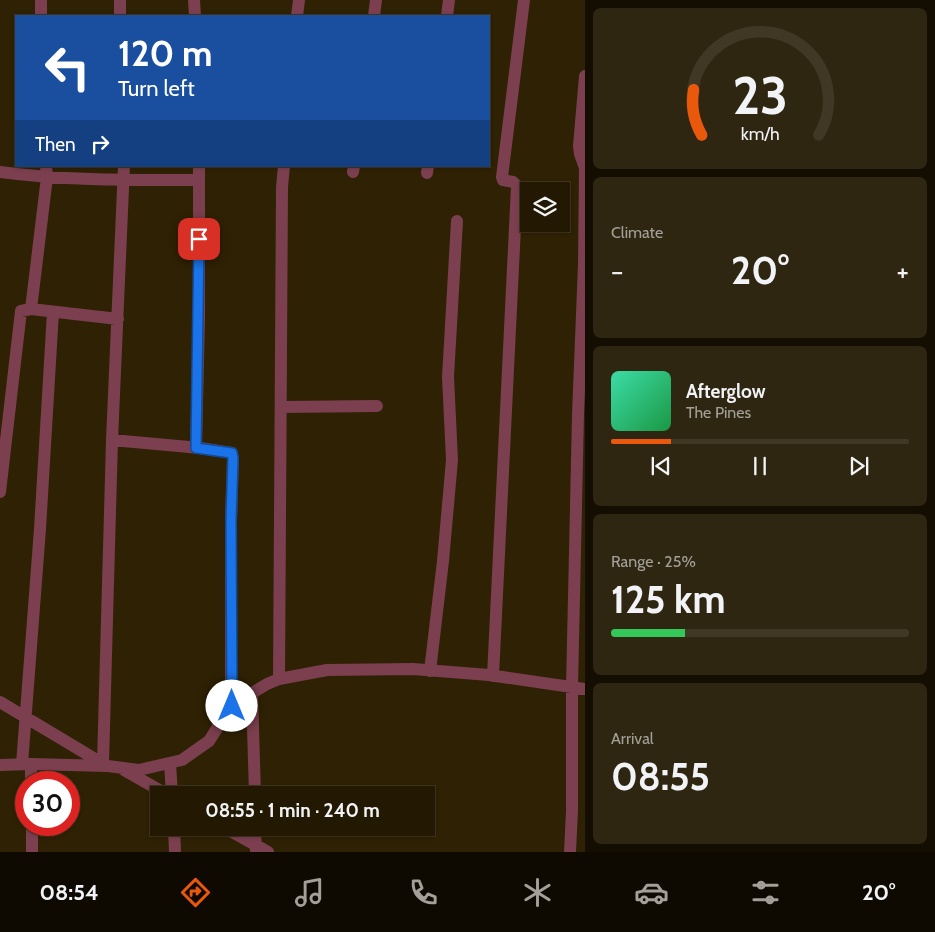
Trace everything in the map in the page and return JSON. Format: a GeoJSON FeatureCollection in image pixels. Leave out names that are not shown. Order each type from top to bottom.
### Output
{"type":"FeatureCollection","features":[{"type":"Feature","properties":{"kind":"street"},"geometry":{"type":"LineString","coordinates":[[41,0],[41,15]]}},
{"type":"Feature","properties":{"kind":"street"},"geometry":{"type":"LineString","coordinates":[[120,0],[120,15]]}},
{"type":"Feature","properties":{"kind":"street"},"geometry":{"type":"LineString","coordinates":[[194,0],[195,15]]}},
{"type":"Feature","properties":{"kind":"street"},"geometry":{"type":"LineString","coordinates":[[297,15],[299,0]]}},
{"type":"Feature","properties":{"kind":"street"},"geometry":{"type":"LineString","coordinates":[[374,15],[376,0]]}},
{"type":"Feature","properties":{"kind":"street"},"geometry":{"type":"LineString","coordinates":[[447,15],[449,0]]}},
{"type":"Feature","properties":{"kind":"street"},"geometry":{"type":"LineString","coordinates":[[493,676],[517,186],[513,182],[504,180],[502,177],[524,0]]}},
{"type":"Feature","properties":{"kind":"street"},"geometry":{"type":"LineString","coordinates":[[570,852],[578,415],[584,264],[585,168],[579,146],[585,76]]}},
{"type":"Feature","properties":{"kind":"street"},"geometry":{"type":"LineString","coordinates":[[105,765],[112,440],[124,167]]}},
{"type":"Feature","properties":{"kind":"street"},"geometry":{"type":"LineString","coordinates":[[196,448],[199,318],[199,167]]}},
{"type":"Feature","properties":{"kind":"street"},"geometry":{"type":"LineString","coordinates":[[279,679],[282,196],[284,167]]}},
{"type":"Feature","properties":{"kind":"street"},"geometry":{"type":"LineString","coordinates":[[31,310],[47,171]]}},
{"type":"Feature","properties":{"kind":"street"},"geometry":{"type":"LineString","coordinates":[[0,172],[47,171],[124,180],[199,180]]}},
{"type":"Feature","properties":{"kind":"street"},"geometry":{"type":"LineString","coordinates":[[430,671],[443,561],[452,460],[448,377],[457,221]]}},
{"type":"Feature","properties":{"kind":"street"},"geometry":{"type":"LineString","coordinates":[[0,492],[19,314],[21,311],[31,310],[118,318]]}},
{"type":"Feature","properties":{"kind":"street"},"geometry":{"type":"LineString","coordinates":[[28,771],[26,764],[26,717],[53,312]]}},
{"type":"Feature","properties":{"kind":"street"},"geometry":{"type":"LineString","coordinates":[[281,407],[377,406]]}},
{"type":"Feature","properties":{"kind":"street"},"geometry":{"type":"LineString","coordinates":[[112,440],[232,453],[232,706]]}},
{"type":"Feature","properties":{"kind":"street"},"geometry":{"type":"LineString","coordinates":[[0,765],[105,765],[139,770],[182,760],[209,741],[232,706],[279,679],[327,670],[430,671],[493,676],[585,689]]}},
{"type":"Feature","properties":{"kind":"street"},"geometry":{"type":"LineString","coordinates":[[252,694],[255,786]]}},
{"type":"Feature","properties":{"kind":"street"},"geometry":{"type":"LineString","coordinates":[[0,702],[105,765]]}},
{"type":"Feature","properties":{"kind":"street"},"geometry":{"type":"LineString","coordinates":[[170,763],[171,786]]}},
{"type":"Feature","properties":{"kind":"street"},"geometry":{"type":"LineString","coordinates":[[121,768],[152,786]]}},
{"type":"Feature","properties":{"kind":"street"},"geometry":{"type":"LineString","coordinates":[[32,836],[32,852]]}},
{"type":"Feature","properties":{"kind":"street"},"geometry":{"type":"LineString","coordinates":[[174,836],[175,852]]}},
{"type":"Feature","properties":{"kind":"street"},"geometry":{"type":"LineString","coordinates":[[237,836],[256,849],[268,852]]}},
{"type":"Feature","properties":{"kind":"street"},"geometry":{"type":"LineString","coordinates":[[255,836],[256,849]]}},
{"type":"Feature","properties":{"kind":"route"},"geometry":{"type":"LineString","coordinates":[[199,239],[196,448],[232,453],[233,458],[231,520],[232,706]]}}]}
